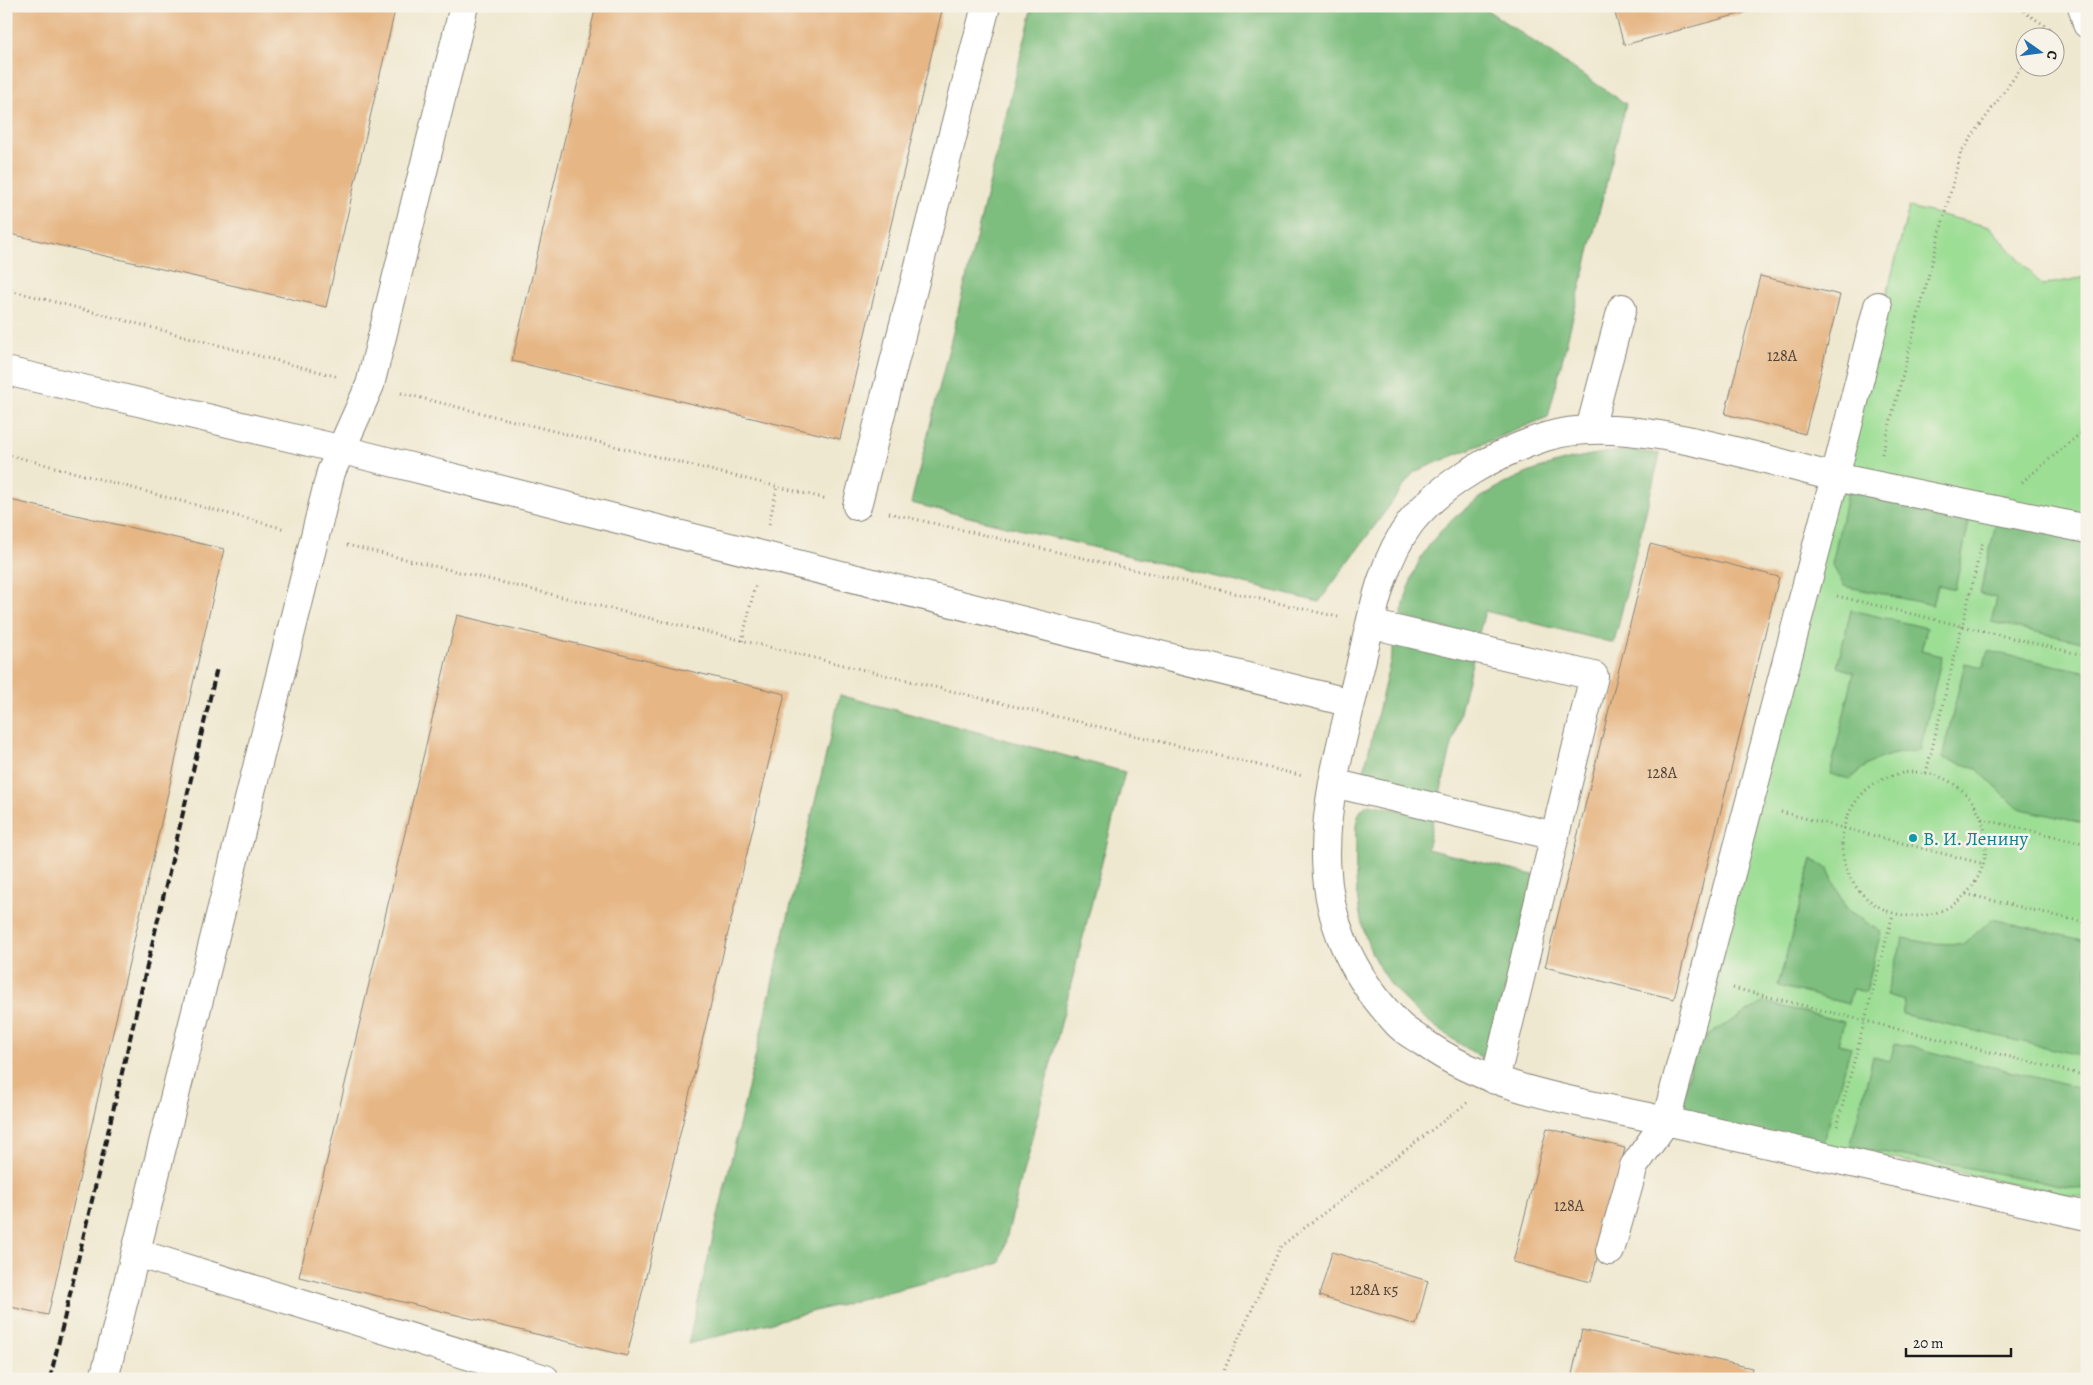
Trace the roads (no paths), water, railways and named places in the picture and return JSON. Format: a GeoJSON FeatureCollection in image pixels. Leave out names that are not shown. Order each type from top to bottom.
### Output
{"type":"FeatureCollection","features":[{"type":"Feature","properties":{"kind":"lane"},"geometry":{"type":"LineString","coordinates":[[104,1379],[330,472],[339,449],[356,420],[370,385],[464,6]]}},
{"type":"Feature","properties":{"kind":"lane"},"geometry":{"type":"LineString","coordinates":[[857,506],[986,6]]}},
{"type":"Feature","properties":{"kind":"lane"},"geometry":{"type":"LineString","coordinates":[[1610,1251],[1634,1166],[1666,1121],[1878,306]]}},
{"type":"Feature","properties":{"kind":"lane"},"geometry":{"type":"LineString","coordinates":[[1590,429],[1622,308]]}},
{"type":"Feature","properties":{"kind":"lane"},"geometry":{"type":"LineString","coordinates":[[6,371],[339,449],[1351,703]]}},
{"type":"Feature","properties":{"kind":"lane"},"geometry":{"type":"LineString","coordinates":[[2087,530],[1835,477],[1679,439],[1645,433],[1590,429],[1546,437],[1515,450],[1470,471],[1435,497],[1411,523],[1388,564],[1370,624],[1332,783],[1326,824],[1325,863],[1332,912],[1350,959],[1372,994],[1400,1026],[1438,1053],[1495,1080],[1666,1121],[2087,1216]]}},
{"type":"Feature","properties":{"kind":"lane"},"geometry":{"type":"LineString","coordinates":[[1370,624],[1594,676],[1495,1080]]}},
{"type":"Feature","properties":{"kind":"lane"},"geometry":{"type":"LineString","coordinates":[[1332,783],[1555,836]]}},
{"type":"Feature","properties":{"kind":"lane"},"geometry":{"type":"LineString","coordinates":[[136,1253],[545,1379]]}},
{"type":"Feature","properties":{"kind":"railway"},"geometry":{"type":"LineString","coordinates":[[50,1379],[217,668]]}},
{"type":"Feature","properties":{"kind":"place","name":"В. И. Ленину"},"geometry":{"type":"Point","coordinates":[1913,838]}}]}
